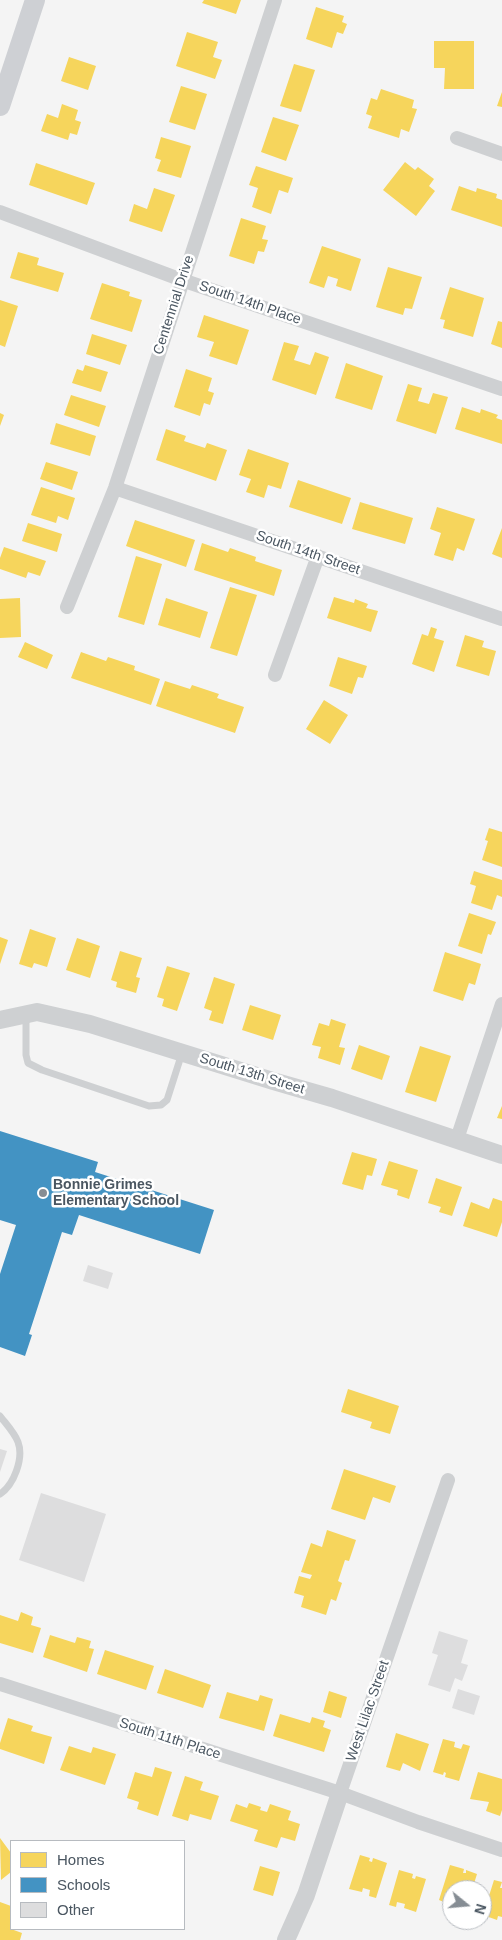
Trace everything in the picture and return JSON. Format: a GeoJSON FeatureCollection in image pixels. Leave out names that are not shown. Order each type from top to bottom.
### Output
{"type":"FeatureCollection","features":[{"type":"Feature","properties":{"kind":"main road"},"geometry":{"type":"LineString","coordinates":[[0,106],[35,0]]}},
{"type":"Feature","properties":{"kind":"street","name":"Centennial Drive"},"geometry":{"type":"LineString","coordinates":[[68,607],[115,488],[275,0]]}},
{"type":"Feature","properties":{"kind":"street"},"geometry":{"type":"LineString","coordinates":[[457,138],[502,154]]}},
{"type":"Feature","properties":{"kind":"street","name":"South 14th Place"},"geometry":{"type":"LineString","coordinates":[[0,212],[182,280],[502,389]]}},
{"type":"Feature","properties":{"kind":"street","name":"South 14th Street"},"geometry":{"type":"LineString","coordinates":[[115,488],[502,619]]}},
{"type":"Feature","properties":{"kind":"street"},"geometry":{"type":"LineString","coordinates":[[274,674],[318,556]]}},
{"type":"Feature","properties":{"kind":"street"},"geometry":{"type":"LineString","coordinates":[[457,1139],[502,1004]]}},
{"type":"Feature","properties":{"kind":"street","name":"South 13th Street"},"geometry":{"type":"LineString","coordinates":[[0,1020],[37,1012],[90,1024],[332,1098],[502,1155]]}},
{"type":"Feature","properties":{"kind":"street","name":"West Lilac Street"},"geometry":{"type":"LineString","coordinates":[[286,1940],[306,1895],[448,1480]]}},
{"type":"Feature","properties":{"kind":"street","name":"South 11th Place"},"geometry":{"type":"LineString","coordinates":[[0,1684],[340,1793],[502,1850]]}},
{"type":"Feature","properties":{"kind":"lane"},"geometry":{"type":"LineString","coordinates":[[26,1015],[26,1055],[28,1063],[42,1070],[149,1106],[161,1105],[168,1100],[182,1053]]}},
{"type":"Feature","properties":{"kind":"lane"},"geometry":{"type":"LineString","coordinates":[[0,1416],[18,1443],[20,1455],[13,1481],[0,1494]]}},
{"type":"Feature","properties":{"kind":"building: Homes"},"geometry":{"type":"Polygon","coordinates":[[[204,0],[241,0],[236,14],[202,3],[204,0]]]}},
{"type":"Feature","properties":{"kind":"building: Homes"},"geometry":{"type":"Polygon","coordinates":[[[316,7],[344,16],[342,22],[347,24],[343,34],[337,32],[332,48],[306,39],[316,7]]]}},
{"type":"Feature","properties":{"kind":"building: Homes"},"geometry":{"type":"Polygon","coordinates":[[[187,32],[218,42],[213,57],[222,60],[215,79],[176,66],[187,32]]]}},
{"type":"Feature","properties":{"kind":"building: Homes"},"geometry":{"type":"Polygon","coordinates":[[[434,41],[474,41],[474,89],[444,89],[445,68],[434,68],[434,41]]]}},
{"type":"Feature","properties":{"kind":"building: Homes"},"geometry":{"type":"Polygon","coordinates":[[[69,57],[96,66],[88,90],[61,81],[69,57]]]}},
{"type":"Feature","properties":{"kind":"building: Homes"},"geometry":{"type":"Polygon","coordinates":[[[294,64],[315,70],[301,112],[280,106],[294,64]]]}},
{"type":"Feature","properties":{"kind":"building: Homes"},"geometry":{"type":"Polygon","coordinates":[[[181,86],[207,94],[195,130],[169,122],[181,86]]]}},
{"type":"Feature","properties":{"kind":"building: Homes"},"geometry":{"type":"Polygon","coordinates":[[[381,89],[414,100],[412,108],[417,109],[409,132],[401,129],[399,138],[368,128],[372,116],[366,114],[371,98],[377,100],[381,89]]]}},
{"type":"Feature","properties":{"kind":"building: Homes"},"geometry":{"type":"Polygon","coordinates":[[[502,92],[502,107],[497,106],[502,92]]]}},
{"type":"Feature","properties":{"kind":"building: Homes"},"geometry":{"type":"Polygon","coordinates":[[[62,104],[78,110],[75,120],[81,122],[77,135],[70,133],[68,140],[41,131],[47,114],[58,118],[62,104]]]}},
{"type":"Feature","properties":{"kind":"building: Homes"},"geometry":{"type":"Polygon","coordinates":[[[273,117],[299,125],[286,161],[261,152],[273,117]]]}},
{"type":"Feature","properties":{"kind":"building: Homes"},"geometry":{"type":"Polygon","coordinates":[[[161,137],[191,146],[181,178],[157,171],[161,160],[155,158],[161,137]]]}},
{"type":"Feature","properties":{"kind":"building: Homes"},"geometry":{"type":"Polygon","coordinates":[[[405,162],[415,170],[418,167],[434,179],[429,186],[435,191],[416,216],[383,190],[405,162]]]}},
{"type":"Feature","properties":{"kind":"building: Homes"},"geometry":{"type":"Polygon","coordinates":[[[36,163],[95,183],[87,205],[29,185],[36,163]]]}},
{"type":"Feature","properties":{"kind":"building: Homes"},"geometry":{"type":"Polygon","coordinates":[[[256,166],[293,178],[288,193],[279,190],[271,214],[252,207],[258,188],[249,185],[256,166]]]}},
{"type":"Feature","properties":{"kind":"building: Homes"},"geometry":{"type":"Polygon","coordinates":[[[459,186],[476,192],[477,188],[497,194],[496,198],[502,200],[502,227],[451,210],[459,186]]]}},
{"type":"Feature","properties":{"kind":"building: Homes"},"geometry":{"type":"Polygon","coordinates":[[[154,188],[175,195],[162,232],[129,221],[134,204],[147,209],[154,188]]]}},
{"type":"Feature","properties":{"kind":"building: Homes"},"geometry":{"type":"Polygon","coordinates":[[[241,218],[266,226],[262,239],[268,240],[264,252],[258,251],[254,264],[229,256],[241,218]]]}},
{"type":"Feature","properties":{"kind":"building: Homes"},"geometry":{"type":"Polygon","coordinates":[[[322,246],[361,259],[351,291],[336,286],[338,279],[328,276],[324,288],[309,283],[322,246]]]}},
{"type":"Feature","properties":{"kind":"building: Homes"},"geometry":{"type":"Polygon","coordinates":[[[18,252],[39,258],[37,265],[64,273],[58,292],[10,278],[18,252]]]}},
{"type":"Feature","properties":{"kind":"building: Homes"},"geometry":{"type":"Polygon","coordinates":[[[388,267],[422,277],[412,309],[405,308],[403,315],[376,307],[388,267]]]}},
{"type":"Feature","properties":{"kind":"building: Homes"},"geometry":{"type":"Polygon","coordinates":[[[102,283],[130,292],[129,296],[142,300],[132,332],[90,319],[102,283]]]}},
{"type":"Feature","properties":{"kind":"building: Homes"},"geometry":{"type":"Polygon","coordinates":[[[450,287],[484,298],[473,337],[443,328],[445,320],[440,319],[450,287]]]}},
{"type":"Feature","properties":{"kind":"building: Homes"},"geometry":{"type":"Polygon","coordinates":[[[0,300],[18,306],[5,347],[0,345],[0,300]]]}},
{"type":"Feature","properties":{"kind":"building: Homes"},"geometry":{"type":"Polygon","coordinates":[[[204,315],[249,330],[237,365],[209,356],[214,342],[197,337],[204,315]]]}},
{"type":"Feature","properties":{"kind":"building: Homes"},"geometry":{"type":"Polygon","coordinates":[[[498,321],[502,322],[502,348],[491,344],[498,321]]]}},
{"type":"Feature","properties":{"kind":"building: Homes"},"geometry":{"type":"Polygon","coordinates":[[[92,334],[127,345],[120,365],[86,354],[92,334]]]}},
{"type":"Feature","properties":{"kind":"building: Homes"},"geometry":{"type":"Polygon","coordinates":[[[284,342],[299,346],[294,360],[310,365],[315,352],[329,357],[316,395],[272,380],[284,342]]]}},
{"type":"Feature","properties":{"kind":"building: Homes"},"geometry":{"type":"Polygon","coordinates":[[[346,363],[383,376],[372,410],[335,398],[346,363]]]}},
{"type":"Feature","properties":{"kind":"building: Homes"},"geometry":{"type":"Polygon","coordinates":[[[85,365],[108,372],[101,392],[72,383],[77,369],[83,371],[85,365]]]}},
{"type":"Feature","properties":{"kind":"building: Homes"},"geometry":{"type":"Polygon","coordinates":[[[186,369],[212,378],[208,391],[214,393],[210,405],[204,403],[200,416],[174,407],[186,369]]]}},
{"type":"Feature","properties":{"kind":"building: Homes"},"geometry":{"type":"Polygon","coordinates":[[[408,384],[422,388],[418,401],[429,404],[433,393],[448,397],[436,434],[396,421],[408,384]]]}},
{"type":"Feature","properties":{"kind":"building: Homes"},"geometry":{"type":"Polygon","coordinates":[[[71,395],[106,406],[99,427],[64,415],[71,395]]]}},
{"type":"Feature","properties":{"kind":"building: Homes"},"geometry":{"type":"Polygon","coordinates":[[[462,407],[480,413],[481,409],[498,415],[496,418],[502,420],[502,444],[455,429],[462,407]]]}},
{"type":"Feature","properties":{"kind":"building: Homes"},"geometry":{"type":"Polygon","coordinates":[[[0,413],[4,415],[0,426],[0,413]]]}},
{"type":"Feature","properties":{"kind":"building: Homes"},"geometry":{"type":"Polygon","coordinates":[[[56,423],[96,436],[90,456],[50,444],[56,423]]]}},
{"type":"Feature","properties":{"kind":"building: Homes"},"geometry":{"type":"Polygon","coordinates":[[[166,429],[186,436],[184,441],[205,448],[207,443],[227,450],[216,481],[156,460],[166,429]]]}},
{"type":"Feature","properties":{"kind":"building: Homes"},"geometry":{"type":"Polygon","coordinates":[[[248,449],[289,463],[281,489],[268,485],[264,498],[246,492],[251,479],[239,475],[248,449]]]}},
{"type":"Feature","properties":{"kind":"building: Homes"},"geometry":{"type":"Polygon","coordinates":[[[46,462],[78,472],[72,490],[40,479],[46,462]]]}},
{"type":"Feature","properties":{"kind":"building: Homes"},"geometry":{"type":"Polygon","coordinates":[[[298,480],[351,498],[342,524],[289,507],[298,480]]]}},
{"type":"Feature","properties":{"kind":"building: Homes"},"geometry":{"type":"Polygon","coordinates":[[[41,487],[75,498],[68,520],[58,516],[56,523],[31,515],[41,487]]]}},
{"type":"Feature","properties":{"kind":"building: Homes"},"geometry":{"type":"Polygon","coordinates":[[[360,502],[413,518],[405,544],[352,529],[360,502]]]}},
{"type":"Feature","properties":{"kind":"building: Homes"},"geometry":{"type":"Polygon","coordinates":[[[437,507],[475,519],[464,551],[457,548],[453,561],[434,555],[441,533],[430,529],[437,507]]]}},
{"type":"Feature","properties":{"kind":"building: Homes"},"geometry":{"type":"Polygon","coordinates":[[[135,520],[195,540],[186,567],[126,546],[135,520]]]}},
{"type":"Feature","properties":{"kind":"building: Homes"},"geometry":{"type":"Polygon","coordinates":[[[28,523],[62,534],[57,552],[22,541],[28,523]]]}},
{"type":"Feature","properties":{"kind":"building: Homes"},"geometry":{"type":"Polygon","coordinates":[[[502,528],[502,558],[492,554],[502,528]]]}},
{"type":"Feature","properties":{"kind":"building: Homes"},"geometry":{"type":"Polygon","coordinates":[[[202,543],[228,552],[230,548],[256,557],[255,561],[282,570],[274,596],[194,570],[202,543]]]}},
{"type":"Feature","properties":{"kind":"building: Homes"},"geometry":{"type":"Polygon","coordinates":[[[4,547],[46,561],[40,576],[28,572],[26,578],[0,569],[0,558],[4,547]]]}},
{"type":"Feature","properties":{"kind":"building: Homes"},"geometry":{"type":"Polygon","coordinates":[[[136,556],[162,564],[144,625],[118,617],[136,556]]]}},
{"type":"Feature","properties":{"kind":"building: Homes"},"geometry":{"type":"Polygon","coordinates":[[[230,587],[257,595],[237,656],[210,648],[230,587]]]}},
{"type":"Feature","properties":{"kind":"building: Homes"},"geometry":{"type":"Polygon","coordinates":[[[334,597],[354,603],[355,599],[368,604],[366,608],[378,611],[371,632],[327,618],[334,597]]]}},
{"type":"Feature","properties":{"kind":"building: Homes"},"geometry":{"type":"Polygon","coordinates":[[[20,598],[21,637],[0,638],[0,599],[20,598]]]}},
{"type":"Feature","properties":{"kind":"building: Homes"},"geometry":{"type":"Polygon","coordinates":[[[166,598],[208,612],[200,638],[158,625],[166,598]]]}},
{"type":"Feature","properties":{"kind":"building: Homes"},"geometry":{"type":"Polygon","coordinates":[[[431,627],[437,629],[434,638],[444,641],[434,672],[412,664],[422,634],[428,636],[431,627]]]}},
{"type":"Feature","properties":{"kind":"building: Homes"},"geometry":{"type":"Polygon","coordinates":[[[465,635],[484,641],[482,647],[496,651],[489,676],[456,666],[465,635]]]}},
{"type":"Feature","properties":{"kind":"building: Homes"},"geometry":{"type":"Polygon","coordinates":[[[25,642],[53,655],[47,669],[18,657],[25,642]]]}},
{"type":"Feature","properties":{"kind":"building: Homes"},"geometry":{"type":"Polygon","coordinates":[[[81,652],[106,661],[108,657],[135,666],[134,670],[160,679],[151,705],[71,678],[81,652]]]}},
{"type":"Feature","properties":{"kind":"building: Homes"},"geometry":{"type":"Polygon","coordinates":[[[338,657],[367,666],[363,678],[358,677],[352,694],[329,686],[338,657]]]}},
{"type":"Feature","properties":{"kind":"building: Homes"},"geometry":{"type":"Polygon","coordinates":[[[165,681],[190,689],[192,685],[219,694],[217,698],[244,707],[235,733],[156,706],[165,681]]]}},
{"type":"Feature","properties":{"kind":"building: Homes"},"geometry":{"type":"Polygon","coordinates":[[[324,700],[348,715],[330,744],[306,729],[324,700]]]}},
{"type":"Feature","properties":{"kind":"building: Homes"},"geometry":{"type":"Polygon","coordinates":[[[489,828],[502,832],[502,867],[482,860],[488,841],[485,840],[489,828]]]}},
{"type":"Feature","properties":{"kind":"building: Homes"},"geometry":{"type":"Polygon","coordinates":[[[474,871],[502,880],[502,897],[497,895],[492,910],[471,903],[476,886],[470,884],[474,871]]]}},
{"type":"Feature","properties":{"kind":"building: Homes"},"geometry":{"type":"Polygon","coordinates":[[[469,913],[496,922],[491,935],[488,934],[482,954],[458,946],[469,913]]]}},
{"type":"Feature","properties":{"kind":"building: Homes"},"geometry":{"type":"Polygon","coordinates":[[[30,929],[56,938],[47,967],[34,963],[32,968],[19,964],[30,929]]]}},
{"type":"Feature","properties":{"kind":"building: Homes"},"geometry":{"type":"Polygon","coordinates":[[[0,937],[8,940],[0,964],[0,937]]]}},
{"type":"Feature","properties":{"kind":"building: Homes"},"geometry":{"type":"Polygon","coordinates":[[[77,938],[100,946],[90,978],[66,970],[77,938]]]}},
{"type":"Feature","properties":{"kind":"building: Homes"},"geometry":{"type":"Polygon","coordinates":[[[120,951],[142,958],[136,977],[140,978],[136,993],[116,987],[117,982],[111,980],[120,951]]]}},
{"type":"Feature","properties":{"kind":"building: Homes"},"geometry":{"type":"Polygon","coordinates":[[[445,952],[481,964],[475,985],[469,983],[463,1001],[433,991],[445,952]]]}},
{"type":"Feature","properties":{"kind":"building: Homes"},"geometry":{"type":"Polygon","coordinates":[[[167,966],[190,973],[177,1011],[162,1006],[164,999],[157,997],[167,966]]]}},
{"type":"Feature","properties":{"kind":"building: Homes"},"geometry":{"type":"Polygon","coordinates":[[[214,977],[235,984],[223,1024],[209,1020],[212,1011],[204,1008],[214,977]]]}},
{"type":"Feature","properties":{"kind":"building: Homes"},"geometry":{"type":"Polygon","coordinates":[[[250,1005],[281,1015],[273,1040],[242,1030],[250,1005]]]}},
{"type":"Feature","properties":{"kind":"building: Homes"},"geometry":{"type":"Polygon","coordinates":[[[331,1019],[346,1024],[339,1047],[345,1048],[340,1065],[318,1058],[321,1047],[312,1045],[319,1023],[329,1026],[331,1019]]]}},
{"type":"Feature","properties":{"kind":"building: Homes"},"geometry":{"type":"Polygon","coordinates":[[[359,1045],[390,1056],[382,1080],[351,1069],[359,1045]]]}},
{"type":"Feature","properties":{"kind":"building: Homes"},"geometry":{"type":"Polygon","coordinates":[[[420,1046],[451,1056],[436,1102],[405,1092],[420,1046]]]}},
{"type":"Feature","properties":{"kind":"building: Homes"},"geometry":{"type":"Polygon","coordinates":[[[502,1106],[502,1119],[497,1118],[502,1106]]]}},
{"type":"Feature","properties":{"kind":"building: Homes"},"geometry":{"type":"Polygon","coordinates":[[[352,1152],[377,1159],[372,1176],[367,1175],[363,1190],[342,1184],[352,1152]]]}},
{"type":"Feature","properties":{"kind":"building: Homes"},"geometry":{"type":"Polygon","coordinates":[[[389,1161],[418,1170],[409,1199],[397,1195],[398,1190],[381,1185],[389,1161]]]}},
{"type":"Feature","properties":{"kind":"building: Homes"},"geometry":{"type":"Polygon","coordinates":[[[436,1178],[462,1187],[452,1216],[439,1212],[441,1207],[428,1203],[436,1178]]]}},
{"type":"Feature","properties":{"kind":"building: Homes"},"geometry":{"type":"Polygon","coordinates":[[[493,1198],[502,1201],[502,1222],[497,1237],[463,1226],[471,1202],[489,1209],[493,1198]]]}},
{"type":"Feature","properties":{"kind":"building: Homes"},"geometry":{"type":"Polygon","coordinates":[[[348,1389],[399,1406],[390,1434],[370,1428],[372,1422],[341,1412],[348,1389]]]}},
{"type":"Feature","properties":{"kind":"building: Homes"},"geometry":{"type":"Polygon","coordinates":[[[344,1469],[396,1486],[390,1503],[373,1497],[365,1520],[331,1509],[344,1469]]]}},
{"type":"Feature","properties":{"kind":"building: Homes"},"geometry":{"type":"Polygon","coordinates":[[[327,1530],[356,1540],[349,1561],[345,1560],[338,1581],[342,1583],[336,1601],[331,1599],[326,1615],[301,1607],[304,1596],[294,1593],[299,1576],[310,1579],[312,1575],[301,1572],[311,1543],[322,1547],[327,1530]]]}},
{"type":"Feature","properties":{"kind":"building: Homes"},"geometry":{"type":"Polygon","coordinates":[[[21,1612],[33,1617],[31,1625],[41,1628],[33,1653],[0,1643],[0,1615],[18,1621],[21,1612]]]}},
{"type":"Feature","properties":{"kind":"building: Homes"},"geometry":{"type":"Polygon","coordinates":[[[50,1635],[75,1643],[77,1637],[91,1641],[89,1648],[94,1649],[87,1672],[43,1657],[50,1635]]]}},
{"type":"Feature","properties":{"kind":"building: Homes"},"geometry":{"type":"Polygon","coordinates":[[[105,1650],[154,1666],[146,1690],[97,1674],[105,1650]]]}},
{"type":"Feature","properties":{"kind":"building: Homes"},"geometry":{"type":"Polygon","coordinates":[[[165,1669],[211,1685],[203,1708],[157,1693],[165,1669]]]}},
{"type":"Feature","properties":{"kind":"building: Homes"},"geometry":{"type":"Polygon","coordinates":[[[329,1691],[347,1697],[341,1718],[323,1712],[329,1691]]]}},
{"type":"Feature","properties":{"kind":"building: Homes"},"geometry":{"type":"Polygon","coordinates":[[[227,1692],[258,1701],[260,1695],[273,1699],[264,1731],[219,1718],[227,1692]]]}},
{"type":"Feature","properties":{"kind":"building: Homes"},"geometry":{"type":"Polygon","coordinates":[[[280,1714],[310,1723],[312,1717],[325,1721],[323,1727],[331,1730],[324,1752],[273,1736],[280,1714]]]}},
{"type":"Feature","properties":{"kind":"building: Homes"},"geometry":{"type":"Polygon","coordinates":[[[8,1718],[33,1726],[31,1731],[52,1737],[44,1764],[0,1749],[8,1718]]]}},
{"type":"Feature","properties":{"kind":"building: Homes"},"geometry":{"type":"Polygon","coordinates":[[[396,1733],[429,1744],[420,1771],[403,1763],[400,1771],[386,1767],[396,1733]]]}},
{"type":"Feature","properties":{"kind":"building: Homes"},"geometry":{"type":"Polygon","coordinates":[[[443,1739],[455,1742],[454,1747],[461,1749],[463,1744],[470,1746],[459,1781],[445,1777],[446,1773],[444,1772],[443,1775],[433,1772],[443,1739]]]}},
{"type":"Feature","properties":{"kind":"building: Homes"},"geometry":{"type":"Polygon","coordinates":[[[69,1746],[91,1753],[93,1747],[116,1754],[105,1785],[60,1770],[69,1746]]]}},
{"type":"Feature","properties":{"kind":"building: Homes"},"geometry":{"type":"Polygon","coordinates":[[[155,1767],[172,1772],[158,1816],[137,1809],[139,1802],[127,1798],[135,1772],[152,1777],[155,1767]]]}},
{"type":"Feature","properties":{"kind":"building: Homes"},"geometry":{"type":"Polygon","coordinates":[[[478,1772],[502,1779],[502,1810],[500,1816],[486,1811],[489,1802],[470,1799],[478,1772]]]}},
{"type":"Feature","properties":{"kind":"building: Homes"},"geometry":{"type":"Polygon","coordinates":[[[185,1776],[203,1782],[200,1790],[219,1796],[211,1820],[190,1814],[188,1821],[172,1816],[185,1776]]]}},
{"type":"Feature","properties":{"kind":"building: Homes"},"geometry":{"type":"Polygon","coordinates":[[[249,1803],[261,1807],[260,1810],[267,1812],[270,1804],[291,1811],[288,1820],[300,1824],[295,1841],[281,1837],[277,1848],[254,1841],[258,1830],[230,1821],[236,1804],[247,1808],[249,1803]]]}},
{"type":"Feature","properties":{"kind":"building: Homes"},"geometry":{"type":"Polygon","coordinates":[[[0,1838],[10,1852],[10,1873],[1,1880],[0,1838]]]}},
{"type":"Feature","properties":{"kind":"building: Homes"},"geometry":{"type":"Polygon","coordinates":[[[360,1855],[370,1858],[369,1861],[372,1862],[373,1858],[387,1863],[376,1898],[369,1896],[370,1890],[363,1888],[362,1892],[349,1889],[360,1855]]]}},
{"type":"Feature","properties":{"kind":"building: Homes"},"geometry":{"type":"Polygon","coordinates":[[[450,1865],[464,1869],[463,1873],[466,1873],[466,1870],[477,1874],[475,1880],[445,1880],[450,1865]]]}},
{"type":"Feature","properties":{"kind":"building: Homes"},"geometry":{"type":"Polygon","coordinates":[[[260,1866],[280,1872],[273,1896],[253,1890],[260,1866]]]}},
{"type":"Feature","properties":{"kind":"building: Homes"},"geometry":{"type":"Polygon","coordinates":[[[399,1870],[413,1874],[412,1878],[415,1879],[416,1876],[426,1879],[416,1912],[404,1908],[405,1904],[397,1902],[396,1907],[389,1905],[399,1870]]]}},
{"type":"Feature","properties":{"kind":"building: Homes"},"geometry":{"type":"Polygon","coordinates":[[[494,1880],[502,1882],[500,1888],[502,1888],[502,1917],[498,1916],[497,1920],[492,1918],[492,1886],[494,1880]]]}},
{"type":"Feature","properties":{"kind":"building: Homes"},"geometry":{"type":"Polygon","coordinates":[[[442,1890],[442,1901],[439,1900],[442,1890]]]}},
{"type":"Feature","properties":{"kind":"building: Homes"},"geometry":{"type":"Polygon","coordinates":[[[0,1902],[10,1906],[10,1930],[22,1933],[20,1940],[0,1940],[0,1902]]]}},
{"type":"Feature","properties":{"kind":"building: Schools"},"geometry":{"type":"Polygon","coordinates":[[[0,1131],[98,1162],[95,1172],[214,1210],[200,1254],[79,1215],[72,1235],[62,1232],[29,1334],[32,1335],[25,1356],[0,1347],[0,1274],[16,1225],[0,1220],[0,1131]]]}},
{"type":"Feature","properties":{"kind":"building: Other"},"geometry":{"type":"Polygon","coordinates":[[[88,1265],[113,1273],[108,1289],[83,1281],[88,1265]]]}},
{"type":"Feature","properties":{"kind":"building: Other"},"geometry":{"type":"Polygon","coordinates":[[[0,1449],[7,1451],[0,1472],[0,1449]]]}},
{"type":"Feature","properties":{"kind":"building: Other"},"geometry":{"type":"Polygon","coordinates":[[[41,1493],[106,1514],[84,1582],[19,1560],[41,1493]]]}},
{"type":"Feature","properties":{"kind":"building: Other"},"geometry":{"type":"Polygon","coordinates":[[[439,1631],[468,1640],[461,1663],[468,1665],[462,1681],[455,1678],[450,1692],[428,1685],[438,1655],[432,1653],[439,1631]]]}},
{"type":"Feature","properties":{"kind":"building: Other"},"geometry":{"type":"Polygon","coordinates":[[[458,1689],[480,1696],[474,1715],[452,1708],[458,1689]]]}},
{"type":"Feature","properties":{"kind":"place","name":"Bonnie Grimes Elementary School"},"geometry":{"type":"Point","coordinates":[43,1193]}}]}
